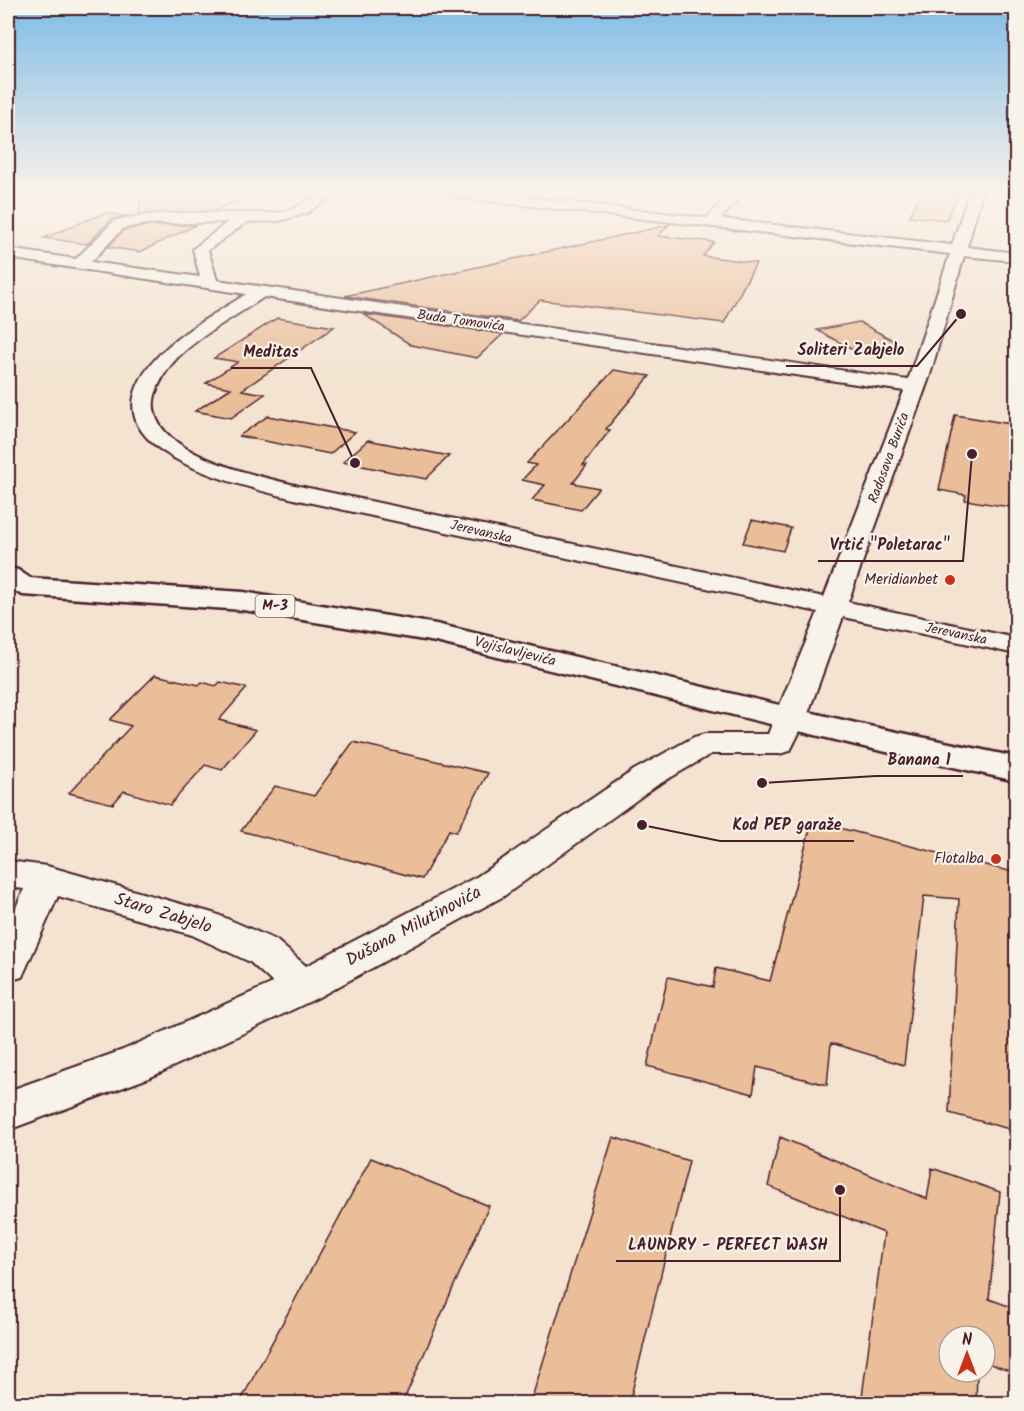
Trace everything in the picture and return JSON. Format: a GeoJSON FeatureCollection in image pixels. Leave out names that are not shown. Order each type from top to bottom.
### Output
{"type":"FeatureCollection","features":[{"type":"Feature","properties":{"kind":"main road","name":"Vojislavljevića"},"geometry":{"type":"LineString","coordinates":[[8,576],[22,586],[243,601],[436,633],[791,719],[1017,769]]}},
{"type":"Feature","properties":{"kind":"street","name":"Buda Tomovića"},"geometry":{"type":"LineString","coordinates":[[43,259],[915,387]]}},
{"type":"Feature","properties":{"kind":"street"},"geometry":{"type":"LineString","coordinates":[[81,264],[86,259]]}},
{"type":"Feature","properties":{"kind":"street"},"geometry":{"type":"LineString","coordinates":[[160,277],[186,259]]}},
{"type":"Feature","properties":{"kind":"street"},"geometry":{"type":"LineString","coordinates":[[203,259],[210,285]]}},
{"type":"Feature","properties":{"kind":"street","name":"Radosava Burića"},"geometry":{"type":"LineString","coordinates":[[791,719],[915,387],[954,259]]}},
{"type":"Feature","properties":{"kind":"street","name":"Jerevanska"},"geometry":{"type":"LineString","coordinates":[[260,292],[172,352],[155,372],[143,393],[141,406],[143,422],[154,436],[175,453],[207,467],[298,493],[832,609],[1017,646]]}},
{"type":"Feature","properties":{"kind":"street","name":"Dušana Milutinovića"},"geometry":{"type":"LineString","coordinates":[[8,1110],[136,1064],[303,987],[491,886],[645,778],[686,753],[705,744],[779,744],[791,719]]}},
{"type":"Feature","properties":{"kind":"street","name":"Staro Zabjelo"},"geometry":{"type":"LineString","coordinates":[[8,874],[47,879],[203,924],[263,951],[303,987]]}},
{"type":"Feature","properties":{"kind":"street"},"geometry":{"type":"LineString","coordinates":[[8,966],[47,879]]}},
{"type":"Feature","properties":{"kind":"building"},"geometry":{"type":"Polygon","coordinates":[[[515,259],[725,259],[756,263],[724,323],[540,300],[518,321],[345,296],[515,259]]]}},
{"type":"Feature","properties":{"kind":"building"},"geometry":{"type":"Polygon","coordinates":[[[363,314],[503,334],[477,358],[411,345],[363,314]]]}},
{"type":"Feature","properties":{"kind":"building"},"geometry":{"type":"Polygon","coordinates":[[[277,318],[334,327],[242,390],[265,394],[231,418],[195,411],[231,388],[206,383],[238,362],[214,358],[277,318]]]}},
{"type":"Feature","properties":{"kind":"building"},"geometry":{"type":"Polygon","coordinates":[[[859,322],[898,343],[855,351],[817,330],[859,322]]]}},
{"type":"Feature","properties":{"kind":"building"},"geometry":{"type":"Polygon","coordinates":[[[614,370],[650,376],[606,429],[610,430],[583,465],[587,465],[573,483],[599,488],[581,510],[532,500],[545,485],[522,480],[536,465],[527,463],[614,370]]]}},
{"type":"Feature","properties":{"kind":"building"},"geometry":{"type":"Polygon","coordinates":[[[955,415],[1017,425],[1017,464],[1014,464],[1009,507],[965,500],[966,495],[939,490],[955,415]]]}},
{"type":"Feature","properties":{"kind":"building"},"geometry":{"type":"Polygon","coordinates":[[[268,416],[355,432],[330,454],[239,436],[268,416]]]}},
{"type":"Feature","properties":{"kind":"building"},"geometry":{"type":"Polygon","coordinates":[[[368,440],[449,456],[426,479],[343,462],[368,440]]]}},
{"type":"Feature","properties":{"kind":"building"},"geometry":{"type":"Polygon","coordinates":[[[752,520],[791,528],[783,551],[743,543],[752,520]]]}},
{"type":"Feature","properties":{"kind":"building"},"geometry":{"type":"Polygon","coordinates":[[[155,675],[199,685],[202,682],[216,686],[220,682],[247,688],[219,720],[256,730],[222,770],[205,765],[170,805],[124,791],[113,804],[69,793],[131,726],[110,720],[155,675]]]}},
{"type":"Feature","properties":{"kind":"building"},"geometry":{"type":"Polygon","coordinates":[[[353,742],[488,773],[456,832],[449,830],[422,879],[241,831],[275,786],[314,796],[353,742]]]}},
{"type":"Feature","properties":{"kind":"building"},"geometry":{"type":"Polygon","coordinates":[[[812,821],[1017,873],[1017,1131],[949,1113],[959,899],[924,896],[904,1065],[831,1043],[827,1085],[757,1067],[753,1094],[647,1066],[668,977],[713,987],[716,968],[770,981],[812,821]]]}},
{"type":"Feature","properties":{"kind":"building"},"geometry":{"type":"Polygon","coordinates":[[[613,1137],[689,1161],[629,1404],[530,1404],[613,1137]]]}},
{"type":"Feature","properties":{"kind":"building"},"geometry":{"type":"Polygon","coordinates":[[[780,1137],[927,1199],[932,1168],[1000,1192],[989,1299],[1017,1309],[1017,1374],[997,1366],[997,1324],[937,1324],[937,1384],[977,1384],[976,1404],[861,1404],[884,1233],[768,1186],[780,1137]]]}},
{"type":"Feature","properties":{"kind":"building"},"geometry":{"type":"Polygon","coordinates":[[[371,1158],[489,1206],[402,1404],[239,1404],[371,1158]]]}},
{"type":"Feature","properties":{"kind":"place","name":"Soliteri Zabjelo"},"geometry":{"type":"Point","coordinates":[961,314]}},
{"type":"Feature","properties":{"kind":"place","name":"Vrtić \"Poletarac\""},"geometry":{"type":"Point","coordinates":[972,454]}},
{"type":"Feature","properties":{"kind":"place","name":"Meditas"},"geometry":{"type":"Point","coordinates":[355,463]}},
{"type":"Feature","properties":{"kind":"place","name":"Meridianbet"},"geometry":{"type":"Point","coordinates":[950,580]}},
{"type":"Feature","properties":{"kind":"place","name":"Banana 1"},"geometry":{"type":"Point","coordinates":[762,783]}},
{"type":"Feature","properties":{"kind":"place","name":"Kod PEP garaže"},"geometry":{"type":"Point","coordinates":[642,825]}},
{"type":"Feature","properties":{"kind":"place","name":"Flotalba"},"geometry":{"type":"Point","coordinates":[996,859]}},
{"type":"Feature","properties":{"kind":"place","name":"LAUNDRY - PERFECT WASH"},"geometry":{"type":"Point","coordinates":[840,1190]}}]}
